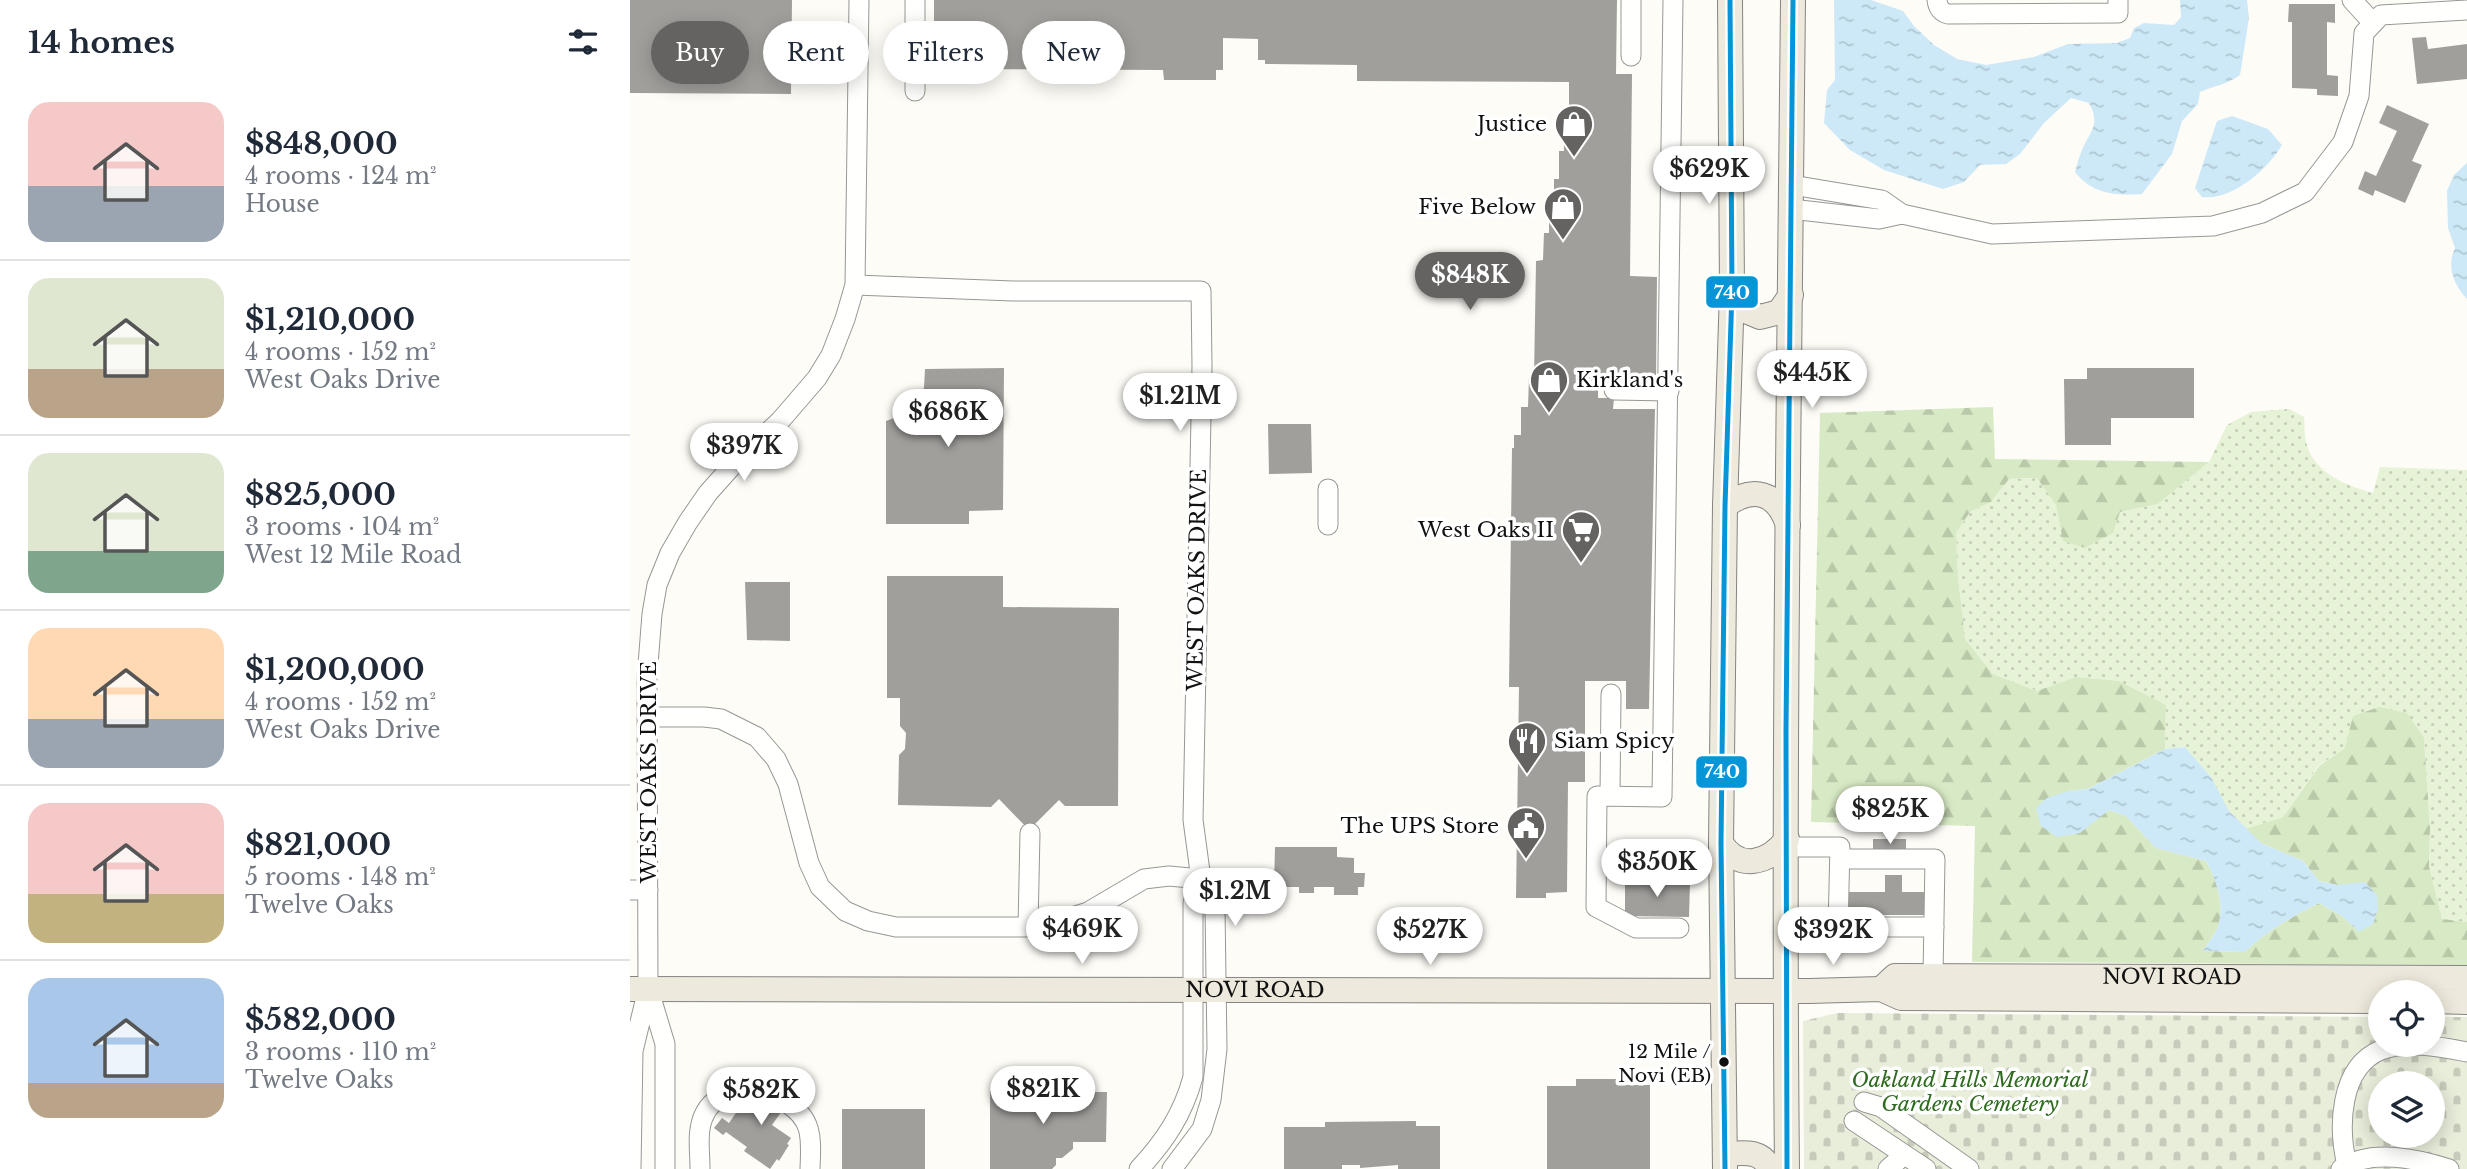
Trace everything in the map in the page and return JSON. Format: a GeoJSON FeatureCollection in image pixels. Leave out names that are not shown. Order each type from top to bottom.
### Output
{"type":"FeatureCollection","features":[{"type":"Feature","properties":{"kind":"main road"},"geometry":{"type":"LineString","coordinates":[[1731,0],[1732,291],[1725,506],[1721,853],[1725,1161],[1756,1154],[1766,1161],[1770,1169]]}},
{"type":"Feature","properties":{"kind":"main road"},"geometry":{"type":"LineString","coordinates":[[1787,1169],[1785,990],[1793,0]]}},
{"type":"Feature","properties":{"kind":"main road"},"geometry":{"type":"LineString","coordinates":[[1732,291],[1741,309],[1760,317],[1779,312],[1791,295]]}},
{"type":"Feature","properties":{"kind":"main road"},"geometry":{"type":"LineString","coordinates":[[1725,506],[1738,496],[1755,493],[1771,498],[1783,510],[1788,526]]}},
{"type":"Feature","properties":{"kind":"main road"},"geometry":{"type":"LineString","coordinates":[[1721,853],[1754,861],[1767,858],[1787,843]]}},
{"type":"Feature","properties":{"kind":"main road","name":"NOVI ROAD"},"geometry":{"type":"LineString","coordinates":[[1881,989],[1895,976],[2467,978]]}},
{"type":"Feature","properties":{"kind":"main road","name":"NOVI ROAD"},"geometry":{"type":"LineString","coordinates":[[639,989],[1881,989],[1901,998],[2368,1001]]}},
{"type":"Feature","properties":{"kind":"main road"},"geometry":{"type":"LineString","coordinates":[[2445,1001],[2467,1002]]}},
{"type":"Feature","properties":{"kind":"street","name":"WEST OAKS DRIVE"},"geometry":{"type":"LineString","coordinates":[[639,989],[639,890],[647,677],[657,584],[670,552],[709,493],[733,465],[787,413],[817,377],[831,355],[845,319],[855,285],[859,0]]}},
{"type":"Feature","properties":{"kind":"street"},"geometry":{"type":"LineString","coordinates":[[915,0],[915,90]]}},
{"type":"Feature","properties":{"kind":"street"},"geometry":{"type":"LineString","coordinates":[[1630,56],[1631,0]]}},
{"type":"Feature","properties":{"kind":"street"},"geometry":{"type":"LineString","coordinates":[[1672,0],[1662,797],[1597,796],[1595,907],[1636,928],[1679,928]]}},
{"type":"Feature","properties":{"kind":"street"},"geometry":{"type":"LineString","coordinates":[[1937,0],[1942,13],[1948,14],[2077,7],[2118,13],[2118,0]]}},
{"type":"Feature","properties":{"kind":"street"},"geometry":{"type":"LineString","coordinates":[[2352,0],[2373,23]]}},
{"type":"Feature","properties":{"kind":"street"},"geometry":{"type":"LineString","coordinates":[[1792,197],[1880,219],[1902,214],[1992,234],[2213,226],[2262,214],[2305,192],[2343,142],[2359,96],[2364,33],[2381,15],[2467,10]]}},
{"type":"Feature","properties":{"kind":"street","name":"WEST OAKS DRIVE"},"geometry":{"type":"LineString","coordinates":[[855,285],[1013,290],[1201,291],[1202,366],[1193,820],[1201,879],[1215,908],[1205,989]]}},
{"type":"Feature","properties":{"kind":"street"},"geometry":{"type":"LineString","coordinates":[[1614,390],[1669,391]]}},
{"type":"Feature","properties":{"kind":"street"},"geometry":{"type":"LineString","coordinates":[[1328,489],[1328,525]]}},
{"type":"Feature","properties":{"kind":"street"},"geometry":{"type":"LineString","coordinates":[[1610,796],[1611,694]]}},
{"type":"Feature","properties":{"kind":"street"},"geometry":{"type":"LineString","coordinates":[[647,717],[688,716],[721,719],[757,737],[776,759],[785,777],[815,878],[826,895],[845,911],[868,922],[896,927],[1028,926],[1053,923],[1088,912],[1144,879],[1169,876],[1201,879]]}},
{"type":"Feature","properties":{"kind":"street"},"geometry":{"type":"LineString","coordinates":[[1028,926],[1030,833]]}},
{"type":"Feature","properties":{"kind":"street"},"geometry":{"type":"LineString","coordinates":[[1787,843],[1840,848],[1839,927],[1934,927]]}},
{"type":"Feature","properties":{"kind":"street"},"geometry":{"type":"LineString","coordinates":[[1636,863],[1721,853]]}},
{"type":"Feature","properties":{"kind":"street"},"geometry":{"type":"LineString","coordinates":[[1840,859],[1935,859],[1933,976]]}},
{"type":"Feature","properties":{"kind":"street"},"geometry":{"type":"LineString","coordinates":[[631,1169],[633,1051],[639,989]]}},
{"type":"Feature","properties":{"kind":"street"},"geometry":{"type":"LineString","coordinates":[[639,989],[665,1044],[665,1169]]}},
{"type":"Feature","properties":{"kind":"street"},"geometry":{"type":"LineString","coordinates":[[1139,1169],[1162,1144],[1187,1100],[1193,1077],[1205,989]]}},
{"type":"Feature","properties":{"kind":"street"},"geometry":{"type":"LineString","coordinates":[[1172,1169],[1202,1129],[1211,1100],[1217,1049],[1205,989]]}},
{"type":"Feature","properties":{"kind":"street"},"geometry":{"type":"LineString","coordinates":[[2449,1169],[2432,1163],[2398,1158],[2370,1159],[2344,1167],[2342,1122],[2347,1093],[2361,1065],[2373,1054],[2391,1047],[2412,1045],[2467,1052]]}},
{"type":"Feature","properties":{"kind":"street"},"geometry":{"type":"LineString","coordinates":[[700,1168],[700,1128],[709,1106],[733,1090],[755,1088],[769,1091]]}},
{"type":"Feature","properties":{"kind":"street"},"geometry":{"type":"LineString","coordinates":[[1864,1102],[1881,1107],[1969,1169]]}},
{"type":"Feature","properties":{"kind":"street"},"geometry":{"type":"LineString","coordinates":[[787,1103],[805,1116],[810,1137],[810,1169]]}},
{"type":"Feature","properties":{"kind":"street"},"geometry":{"type":"LineString","coordinates":[[1854,1121],[1926,1169]]}},
{"type":"Feature","properties":{"kind":"street"},"geometry":{"type":"LineString","coordinates":[[1888,1169],[1905,1155]]}},
{"type":"Feature","properties":{"kind":"green space"},"geometry":{"type":"Polygon","coordinates":[[[1993,407],[1995,459],[2209,462],[2158,504],[2120,512],[2113,533],[2085,548],[2063,541],[2056,505],[2037,478],[2009,479],[1991,502],[1970,512],[1956,533],[1965,639],[1993,674],[2037,691],[2075,677],[2118,681],[2166,705],[2165,749],[2088,789],[2068,791],[2098,818],[2109,810],[2126,816],[2156,848],[2206,861],[2214,877],[2221,910],[2218,927],[2203,951],[2245,952],[2280,925],[2319,903],[2342,916],[2360,932],[2337,885],[2319,881],[2303,861],[2261,843],[2245,829],[2283,817],[2319,766],[2345,748],[2353,716],[2379,707],[2407,713],[2424,738],[2430,828],[2429,866],[2442,919],[2467,922],[2467,965],[1972,962],[1975,826],[1811,822],[1820,413],[1993,407]]]}},
{"type":"Feature","properties":{"kind":"green space"},"geometry":{"type":"Polygon","coordinates":[[[2289,409],[2304,417],[2306,442],[2317,464],[2334,477],[2363,490],[2373,493],[2380,467],[2467,470],[2467,922],[2442,919],[2429,866],[2430,828],[2424,738],[2345,748],[2318,766],[2283,817],[2245,829],[2228,811],[2211,777],[2185,747],[2165,749],[2166,705],[2075,677],[2037,691],[1993,674],[1965,639],[1956,533],[1970,512],[1991,502],[2009,479],[2038,478],[2056,505],[2063,541],[2120,512],[2158,504],[2209,462],[2227,425],[2251,412],[2289,409]]]}},
{"type":"Feature","properties":{"kind":"green space","name":"Oakland Hills Memorial Gardens Cemetery"},"geometry":{"type":"Polygon","coordinates":[[[1837,1013],[2368,1017],[2368,1057],[2445,1057],[2445,1017],[2467,1017],[2467,1169],[1804,1169],[1803,1021],[1837,1013]]]}},
{"type":"Feature","properties":{"kind":"water"},"geometry":{"type":"Polygon","coordinates":[[[1834,0],[1871,0],[1903,11],[1934,45],[1957,59],[1986,65],[2034,57],[2068,44],[2117,43],[2130,38],[2134,28],[2144,23],[2174,25],[2181,17],[2180,0],[2247,0],[2249,18],[2240,75],[2200,92],[2198,104],[2182,121],[2172,154],[2142,194],[2105,192],[2089,185],[2075,172],[2093,128],[2094,117],[2089,103],[2071,98],[2044,123],[2020,154],[2006,164],[1980,165],[1964,182],[1943,189],[1884,170],[1850,150],[1824,123],[1827,90],[1835,80],[1834,0]]]}},
{"type":"Feature","properties":{"kind":"water"},"geometry":{"type":"Polygon","coordinates":[[[2232,116],[2268,129],[2282,145],[2268,164],[2248,182],[2225,194],[2202,197],[2195,188],[2217,121],[2232,116]]]}},
{"type":"Feature","properties":{"kind":"water"},"geometry":{"type":"Polygon","coordinates":[[[2467,163],[2467,299],[2458,288],[2451,269],[2455,248],[2448,228],[2447,191],[2454,175],[2467,163]]]}},
{"type":"Feature","properties":{"kind":"water"},"geometry":{"type":"Polygon","coordinates":[[[2185,747],[2211,777],[2229,811],[2261,843],[2303,861],[2319,881],[2337,885],[2365,882],[2377,895],[2378,910],[2373,924],[2359,932],[2342,916],[2319,903],[2280,925],[2245,952],[2203,951],[2218,927],[2221,910],[2214,877],[2206,861],[2156,848],[2126,816],[2109,810],[2080,833],[2057,837],[2041,826],[2036,808],[2047,798],[2068,791],[2088,789],[2165,749],[2185,747]]]}},
{"type":"Feature","properties":{"kind":"building"},"geometry":{"type":"Polygon","coordinates":[[[630,0],[792,0],[792,21],[763,21],[763,84],[791,84],[791,94],[630,93],[630,0]]]}},
{"type":"Feature","properties":{"kind":"building","name":"West Oaks II"},"geometry":{"type":"Polygon","coordinates":[[[934,0],[1617,0],[1616,74],[1632,74],[1630,276],[1657,277],[1656,379],[1598,379],[1598,398],[1614,398],[1613,409],[1655,409],[1649,709],[1626,709],[1626,681],[1585,681],[1585,782],[1568,782],[1567,892],[1546,893],[1546,898],[1516,898],[1519,687],[1509,687],[1512,448],[1514,435],[1521,435],[1521,407],[1528,407],[1529,377],[1534,377],[1536,261],[1543,260],[1544,233],[1549,233],[1549,205],[1554,206],[1554,179],[1559,179],[1559,151],[1564,151],[1563,110],[1569,110],[1569,82],[1357,81],[1357,65],[1265,64],[1265,60],[1258,60],[1258,39],[1223,38],[1223,70],[1216,70],[1216,80],[1164,80],[1163,70],[1125,70],[1125,21],[1022,21],[1022,69],[1008,69],[1008,21],[934,21],[934,0]]]}},
{"type":"Feature","properties":{"kind":"building"},"geometry":{"type":"Polygon","coordinates":[[[2289,4],[2335,4],[2335,23],[2327,22],[2327,75],[2338,76],[2338,96],[2317,95],[2317,89],[2292,88],[2292,22],[2288,22],[2289,4]]]}},
{"type":"Feature","properties":{"kind":"building"},"geometry":{"type":"Polygon","coordinates":[[[2426,37],[2428,49],[2467,44],[2467,79],[2417,84],[2412,38],[2426,37]]]}},
{"type":"Feature","properties":{"kind":"building"},"geometry":{"type":"Polygon","coordinates":[[[2387,105],[2429,124],[2412,161],[2422,165],[2405,203],[2375,190],[2373,196],[2358,189],[2365,171],[2376,176],[2397,131],[2379,123],[2387,105]]]}},
{"type":"Feature","properties":{"kind":"building"},"geometry":{"type":"Polygon","coordinates":[[[1004,368],[1003,510],[969,511],[969,524],[886,524],[886,421],[902,415],[924,388],[925,369],[1004,368]]]}},
{"type":"Feature","properties":{"kind":"building"},"geometry":{"type":"Polygon","coordinates":[[[2087,368],[2194,368],[2194,418],[2111,418],[2111,445],[2065,445],[2064,379],[2087,379],[2087,368]]]}},
{"type":"Feature","properties":{"kind":"building"},"geometry":{"type":"Polygon","coordinates":[[[1268,424],[1311,424],[1312,473],[1269,474],[1268,424]]]}},
{"type":"Feature","properties":{"kind":"building"},"geometry":{"type":"Polygon","coordinates":[[[887,576],[1003,576],[1003,607],[1119,608],[1118,806],[1065,806],[1059,800],[1029,830],[999,799],[991,807],[898,805],[899,755],[905,749],[906,733],[900,726],[900,698],[887,698],[887,576]]]}},
{"type":"Feature","properties":{"kind":"building"},"geometry":{"type":"Polygon","coordinates":[[[745,582],[790,582],[790,641],[747,640],[745,582]]]}},
{"type":"Feature","properties":{"kind":"building"},"geometry":{"type":"Polygon","coordinates":[[[1873,839],[1906,839],[1906,853],[1873,853],[1873,839]]]}},
{"type":"Feature","properties":{"kind":"building"},"geometry":{"type":"Polygon","coordinates":[[[1275,847],[1337,847],[1337,857],[1354,858],[1354,873],[1365,873],[1364,887],[1358,887],[1358,895],[1334,895],[1334,887],[1314,887],[1314,893],[1299,893],[1299,887],[1274,887],[1275,847]]]}},
{"type":"Feature","properties":{"kind":"building"},"geometry":{"type":"Polygon","coordinates":[[[1885,875],[1902,875],[1902,892],[1928,892],[1928,915],[1846,915],[1845,892],[1885,892],[1885,875]]]}},
{"type":"Feature","properties":{"kind":"building"},"geometry":{"type":"Polygon","coordinates":[[[1625,882],[1690,883],[1689,917],[1625,916],[1625,882]]]}},
{"type":"Feature","properties":{"kind":"building"},"geometry":{"type":"Polygon","coordinates":[[[1576,1079],[1622,1079],[1622,1085],[1650,1085],[1650,1169],[1547,1169],[1547,1086],[1576,1086],[1576,1079]]]}},
{"type":"Feature","properties":{"kind":"building"},"geometry":{"type":"Polygon","coordinates":[[[775,1081],[794,1094],[772,1125],[791,1138],[779,1161],[777,1159],[770,1169],[744,1151],[747,1147],[726,1132],[723,1135],[714,1128],[722,1118],[729,1123],[742,1104],[754,1112],[775,1081]]]}},
{"type":"Feature","properties":{"kind":"building"},"geometry":{"type":"Polygon","coordinates":[[[990,1091],[1107,1092],[1106,1142],[1073,1142],[1073,1149],[1062,1158],[1056,1158],[1056,1165],[1052,1169],[990,1169],[990,1091]]]}},
{"type":"Feature","properties":{"kind":"building"},"geometry":{"type":"Polygon","coordinates":[[[842,1109],[925,1109],[925,1169],[842,1169],[842,1109]]]}},
{"type":"Feature","properties":{"kind":"building"},"geometry":{"type":"Polygon","coordinates":[[[1416,1121],[1416,1126],[1440,1126],[1440,1169],[1398,1169],[1398,1165],[1360,1168],[1360,1165],[1342,1165],[1342,1169],[1284,1169],[1284,1127],[1325,1127],[1325,1122],[1416,1121]]]}},
{"type":"Feature","properties":{"kind":"transit line","name":"740"},"geometry":{"type":"LineString","coordinates":[[1725,1169],[1721,843],[1725,506],[1732,291],[1730,0]]}},
{"type":"Feature","properties":{"kind":"transit line","name":"740"},"geometry":{"type":"LineString","coordinates":[[1787,1169],[1786,731],[1793,0]]}},
{"type":"Feature","properties":{"kind":"place","name":"Justice"},"geometry":{"type":"Point","coordinates":[1574,158]}},
{"type":"Feature","properties":{"kind":"place","name":"Five Below"},"geometry":{"type":"Point","coordinates":[1563,241]}},
{"type":"Feature","properties":{"kind":"place","name":"Kirkland's"},"geometry":{"type":"Point","coordinates":[1549,414]}},
{"type":"Feature","properties":{"kind":"place","name":"West Oaks II"},"geometry":{"type":"Point","coordinates":[1581,564]}},
{"type":"Feature","properties":{"kind":"place","name":"Siam Spicy"},"geometry":{"type":"Point","coordinates":[1527,775]}},
{"type":"Feature","properties":{"kind":"place","name":"The UPS Store"},"geometry":{"type":"Point","coordinates":[1526,860]}},
{"type":"Feature","properties":{"kind":"place","name":"12 Mile / Novi (EB)"},"geometry":{"type":"Point","coordinates":[1724,1062]}}]}
